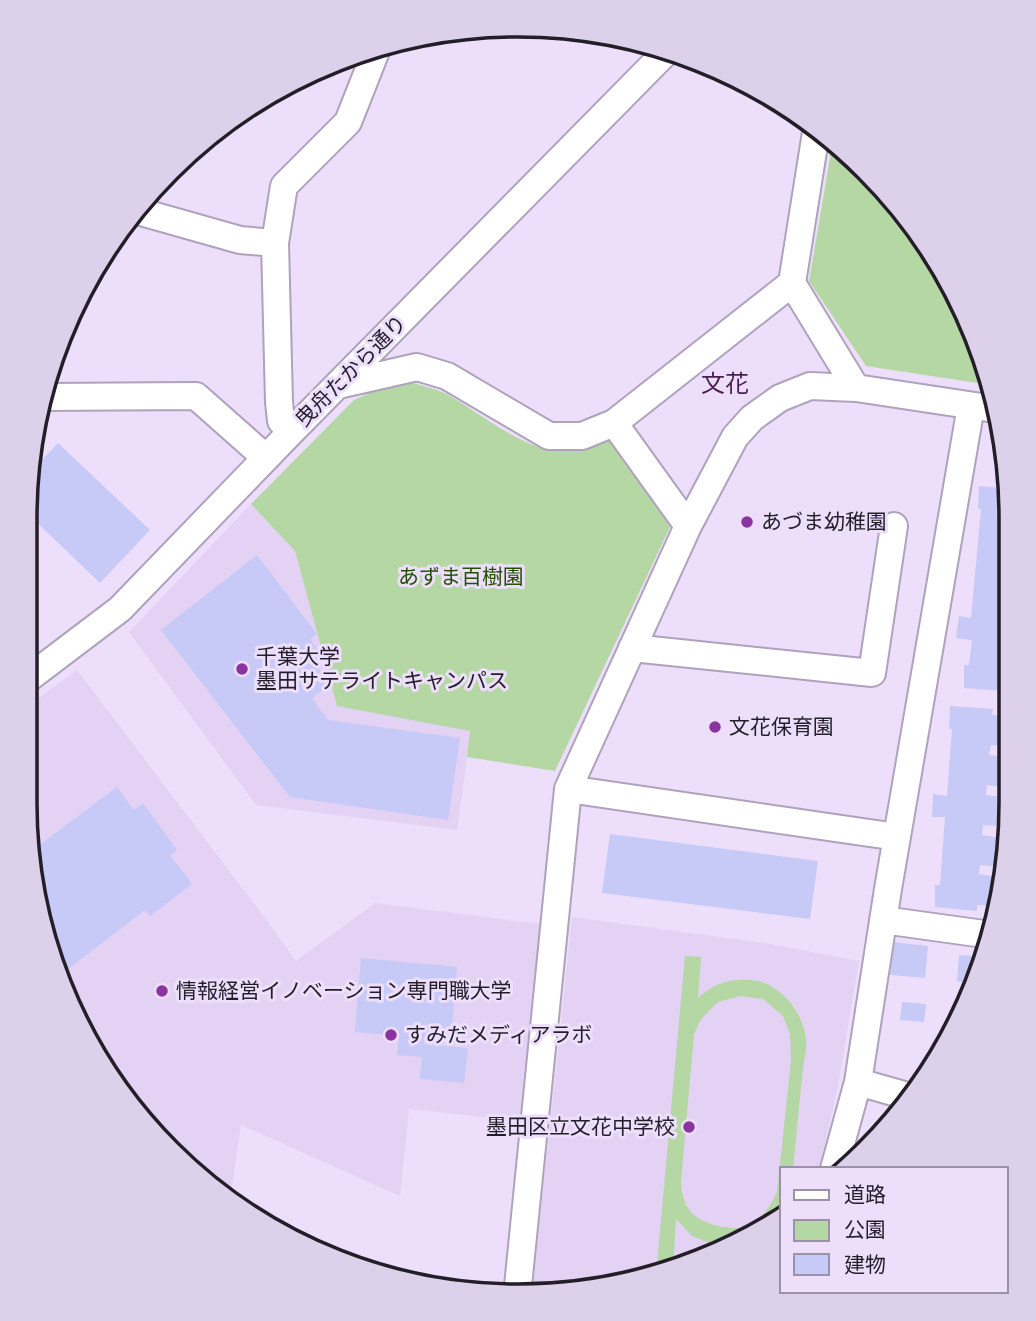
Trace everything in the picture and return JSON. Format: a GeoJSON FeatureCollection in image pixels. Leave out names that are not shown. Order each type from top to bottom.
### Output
{"type":"FeatureCollection","features":[{"type":"Feature","properties":{"kind":"street","name":"曳舟たから通り"},"geometry":{"type":"LineString","coordinates":[[37,672],[120,609],[660,58]]}},
{"type":"Feature","properties":{"kind":"street"},"geometry":{"type":"LineString","coordinates":[[291,432],[281,421],[279,402],[275,243],[284,186],[348,122],[372,59]]}},
{"type":"Feature","properties":{"kind":"street"},"geometry":{"type":"LineString","coordinates":[[815,139],[792,283],[856,388]]}},
{"type":"Feature","properties":{"kind":"street"},"geometry":{"type":"LineString","coordinates":[[146,213],[240,240],[275,243]]}},
{"type":"Feature","properties":{"kind":"street"},"geometry":{"type":"LineString","coordinates":[[338,385],[417,367],[447,376],[549,436],[582,436],[614,423],[792,283]]}},
{"type":"Feature","properties":{"kind":"street"},"geometry":{"type":"LineString","coordinates":[[518,1284],[568,789],[688,526],[735,437],[752,418],[780,398],[810,386],[856,388],[983,407],[897,837],[858,1082],[835,1165]]}},
{"type":"Feature","properties":{"kind":"street"},"geometry":{"type":"LineString","coordinates":[[52,397],[197,396],[266,458]]}},
{"type":"Feature","properties":{"kind":"street"},"geometry":{"type":"LineString","coordinates":[[614,423],[688,526]]}},
{"type":"Feature","properties":{"kind":"street"},"geometry":{"type":"LineString","coordinates":[[632,648],[872,673],[894,526]]}},
{"type":"Feature","properties":{"kind":"street"},"geometry":{"type":"LineString","coordinates":[[568,789],[897,837]]}},
{"type":"Feature","properties":{"kind":"street"},"geometry":{"type":"LineString","coordinates":[[883,920],[981,934]]}},
{"type":"Feature","properties":{"kind":"street"},"geometry":{"type":"LineString","coordinates":[[858,1082],[901,1094]]}},
{"type":"Feature","properties":{"kind":"shaded area","name":"千葉大学 墨田サテライトキャンパス"},"geometry":{"type":"Polygon","coordinates":[[[251,504],[295,551],[337,705],[471,731],[457,830],[256,805],[129,632],[251,504]]]}},
{"type":"Feature","properties":{"kind":"shaded area"},"geometry":{"type":"Polygon","coordinates":[[[77,670],[296,961],[375,903],[540,924],[521,1121],[409,1109],[400,1196],[241,1125],[231,1189],[201,1165],[156,1120],[118,1070],[86,1016],[62,958],[41,866],[37,803],[37,699],[77,670]]]}},
{"type":"Feature","properties":{"kind":"shaded area","name":"墨田区立文花中学校"},"geometry":{"type":"Polygon","coordinates":[[[572,917],[771,944],[859,961],[838,1086],[819,1167],[780,1167],[780,1206],[731,1235],[673,1259],[612,1275],[533,1284],[572,917]]]}},
{"type":"Feature","properties":{"kind":"green space"},"geometry":{"type":"Polygon","coordinates":[[[831,153],[880,201],[900,225],[935,277],[963,334],[980,383],[866,366],[809,281],[831,153]]]}},
{"type":"Feature","properties":{"kind":"green space","name":"あずま百樹園"},"geometry":{"type":"Polygon","coordinates":[[[407,381],[448,395],[502,429],[545,449],[568,449],[599,438],[605,433],[626,466],[634,469],[670,527],[555,771],[467,757],[470,731],[337,706],[295,551],[251,504],[354,400],[391,383],[407,381]]]}},
{"type":"Feature","properties":{"kind":"green space"},"geometry":{"type":"Polygon","coordinates":[[[685,956],[701,957],[698,998],[725,982],[740,980],[766,984],[783,995],[796,1011],[804,1030],[806,1048],[793,1167],[780,1167],[780,1206],[757,1221],[777,1192],[791,1060],[790,1034],[783,1016],[763,999],[740,996],[718,1002],[701,1019],[694,1034],[682,1189],[685,1201],[697,1217],[721,1227],[746,1227],[711,1244],[692,1236],[676,1219],[674,1259],[657,1264],[685,956]]]}},
{"type":"Feature","properties":{"kind":"building"},"geometry":{"type":"Polygon","coordinates":[[[58,443],[150,530],[100,583],[37,523],[40,462],[58,443]]]}},
{"type":"Feature","properties":{"kind":"building"},"geometry":{"type":"Polygon","coordinates":[[[979,486],[998,488],[999,690],[964,688],[964,665],[969,665],[972,640],[956,638],[959,616],[971,618],[981,509],[978,509],[979,486]]]}},
{"type":"Feature","properties":{"kind":"building","name":"千葉大学 墨田サテライトキャンパス"},"geometry":{"type":"Polygon","coordinates":[[[257,555],[317,634],[310,639],[324,659],[316,665],[331,684],[312,698],[328,720],[460,738],[448,820],[290,797],[161,630],[257,555]]]}},
{"type":"Feature","properties":{"kind":"building"},"geometry":{"type":"Polygon","coordinates":[[[950,706],[993,709],[992,715],[999,716],[999,746],[991,745],[989,755],[999,756],[999,786],[987,785],[986,795],[999,796],[998,826],[983,825],[982,835],[998,837],[995,866],[980,865],[979,874],[993,876],[988,906],[977,905],[977,911],[935,907],[935,885],[940,885],[945,817],[932,817],[933,794],[947,796],[952,729],[949,729],[950,706]]]}},
{"type":"Feature","properties":{"kind":"building"},"geometry":{"type":"Polygon","coordinates":[[[117,787],[134,810],[143,803],[177,850],[170,855],[192,884],[150,916],[145,910],[67,970],[46,897],[39,845],[117,787]]]}},
{"type":"Feature","properties":{"kind":"building"},"geometry":{"type":"Polygon","coordinates":[[[610,834],[818,861],[810,919],[602,893],[610,834]]]}},
{"type":"Feature","properties":{"kind":"building"},"geometry":{"type":"Polygon","coordinates":[[[893,942],[928,946],[925,978],[890,975],[893,942]]]}},
{"type":"Feature","properties":{"kind":"building"},"geometry":{"type":"Polygon","coordinates":[[[959,955],[975,956],[961,991],[962,982],[957,981],[959,955]]]}},
{"type":"Feature","properties":{"kind":"building"},"geometry":{"type":"Polygon","coordinates":[[[361,958],[457,967],[451,1041],[424,1038],[424,1044],[468,1048],[464,1083],[420,1079],[422,1057],[397,1055],[399,1036],[355,1032],[361,958]]]}},
{"type":"Feature","properties":{"kind":"building"},"geometry":{"type":"Polygon","coordinates":[[[902,1002],[926,1004],[924,1022],[900,1020],[902,1002]]]}},
{"type":"Feature","properties":{"kind":"place","name":"あづま幼稚園"},"geometry":{"type":"Point","coordinates":[747,522]}},
{"type":"Feature","properties":{"kind":"place","name":"千葉大学 墨田サテライトキャンパス"},"geometry":{"type":"Point","coordinates":[242,669]}},
{"type":"Feature","properties":{"kind":"place","name":"文花保育園"},"geometry":{"type":"Point","coordinates":[715,727]}},
{"type":"Feature","properties":{"kind":"place","name":"情報経営イノベーション専門職大学"},"geometry":{"type":"Point","coordinates":[162,991]}},
{"type":"Feature","properties":{"kind":"place","name":"すみだメディアラボ"},"geometry":{"type":"Point","coordinates":[391,1035]}},
{"type":"Feature","properties":{"kind":"place","name":"墨田区立文花中学校"},"geometry":{"type":"Point","coordinates":[689,1127]}},
{"type":"Feature","properties":{"kind":"district","name":"文花"},"geometry":{"type":"Point","coordinates":[725,384]}}]}
